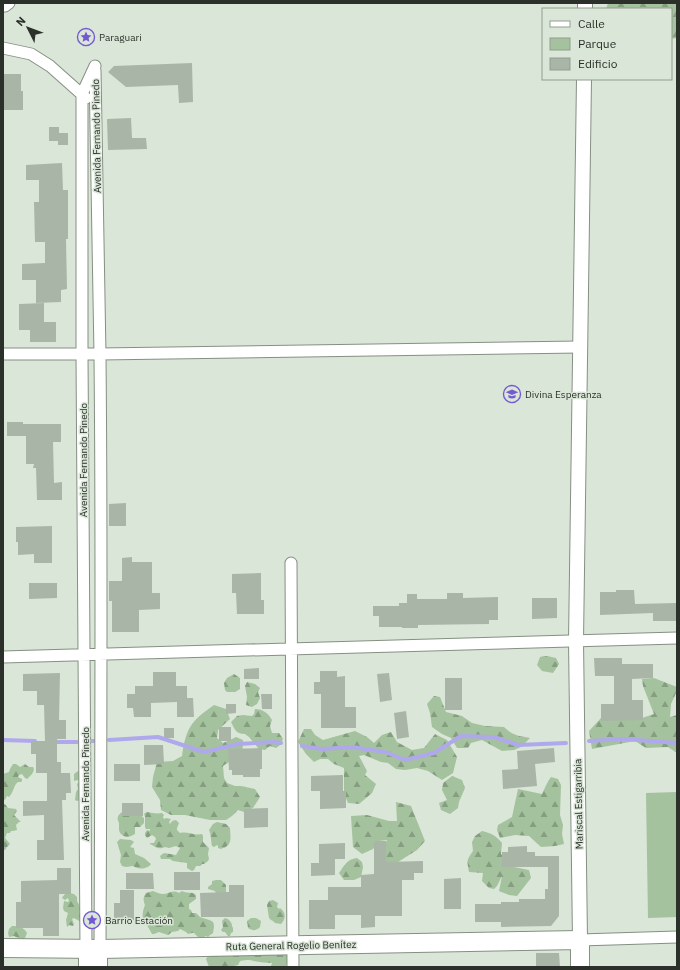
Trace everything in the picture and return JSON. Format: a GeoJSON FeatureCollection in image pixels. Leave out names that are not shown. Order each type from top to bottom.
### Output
{"type":"FeatureCollection","features":[{"type":"Feature","properties":{"kind":"main road","name":"Ruta General Rogelio Benítez"},"geometry":{"type":"LineString","coordinates":[[3,948],[93,949],[580,940]]}},
{"type":"Feature","properties":{"kind":"main road","name":"Mariscal Estigarribia"},"geometry":{"type":"LineString","coordinates":[[580,940],[580,967]]}},
{"type":"Feature","properties":{"kind":"street"},"geometry":{"type":"LineString","coordinates":[[3,6],[9,3]]}},
{"type":"Feature","properties":{"kind":"street"},"geometry":{"type":"LineString","coordinates":[[3,48],[31,54],[50,66],[82,94],[95,108]]}},
{"type":"Feature","properties":{"kind":"street","name":"Avenida Fernando Pinedo"},"geometry":{"type":"LineString","coordinates":[[86,967],[93,949],[102,654],[100,354],[95,66],[82,94],[82,354],[84,655],[93,949],[100,967]]}},
{"type":"Feature","properties":{"kind":"street","name":"Mariscal Estigarribia"},"geometry":{"type":"LineString","coordinates":[[580,940],[576,641],[584,80]]}},
{"type":"Feature","properties":{"kind":"street"},"geometry":{"type":"LineString","coordinates":[[3,354],[580,347]]}},
{"type":"Feature","properties":{"kind":"street"},"geometry":{"type":"LineString","coordinates":[[291,563],[293,967]]}},
{"type":"Feature","properties":{"kind":"street"},"geometry":{"type":"LineString","coordinates":[[3,657],[677,638]]}},
{"type":"Feature","properties":{"kind":"street"},"geometry":{"type":"LineString","coordinates":[[580,940],[677,937]]}},
{"type":"Feature","properties":{"kind":"green space"},"geometry":{"type":"Polygon","coordinates":[[[608,3],[677,3],[677,38],[672,39],[672,8],[606,8],[608,3]]]}},
{"type":"Feature","properties":{"kind":"green space"},"geometry":{"type":"Polygon","coordinates":[[[547,656],[556,658],[559,664],[553,673],[542,671],[537,665],[540,657],[547,656]]]}},
{"type":"Feature","properties":{"kind":"green space"},"geometry":{"type":"Polygon","coordinates":[[[234,674],[240,678],[240,689],[235,692],[227,692],[225,690],[224,683],[227,678],[234,674]]]}},
{"type":"Feature","properties":{"kind":"green space"},"geometry":{"type":"Polygon","coordinates":[[[654,678],[677,687],[677,691],[671,704],[670,717],[677,715],[677,753],[668,747],[646,748],[635,741],[592,749],[589,731],[601,718],[639,719],[654,714],[643,686],[642,679],[654,678]]]}},
{"type":"Feature","properties":{"kind":"green space"},"geometry":{"type":"Polygon","coordinates":[[[247,682],[255,684],[260,688],[258,692],[260,698],[257,704],[252,707],[246,705],[247,697],[245,686],[247,682]]]}},
{"type":"Feature","properties":{"kind":"green space"},"geometry":{"type":"Polygon","coordinates":[[[434,696],[440,697],[446,712],[462,716],[472,723],[485,726],[504,727],[516,735],[530,738],[521,747],[514,750],[502,751],[482,740],[471,743],[468,748],[457,748],[451,738],[432,727],[427,704],[434,696]]]}},
{"type":"Feature","properties":{"kind":"green space"},"geometry":{"type":"Polygon","coordinates":[[[214,705],[226,709],[230,719],[218,730],[217,738],[223,743],[236,737],[243,740],[241,753],[223,766],[224,778],[227,783],[235,786],[255,789],[260,797],[253,808],[244,812],[238,810],[226,820],[210,820],[185,815],[171,815],[161,810],[160,800],[152,787],[157,762],[173,761],[182,756],[185,738],[191,726],[200,716],[214,705]]]}},
{"type":"Feature","properties":{"kind":"green space"},"geometry":{"type":"Polygon","coordinates":[[[255,709],[263,711],[269,715],[272,720],[270,726],[272,733],[279,733],[283,739],[280,745],[276,748],[270,746],[265,750],[259,749],[249,737],[236,731],[231,722],[237,716],[252,716],[255,709]]]}},
{"type":"Feature","properties":{"kind":"green space"},"geometry":{"type":"Polygon","coordinates":[[[304,729],[311,729],[315,735],[323,740],[355,731],[367,737],[374,743],[382,735],[391,732],[397,742],[412,750],[424,748],[435,734],[447,740],[457,757],[453,773],[442,780],[428,771],[417,768],[405,770],[396,769],[388,763],[381,762],[364,755],[359,756],[367,771],[365,775],[376,784],[372,793],[359,804],[348,803],[344,793],[344,768],[334,764],[328,759],[320,759],[314,762],[306,754],[298,742],[304,729]]]}},
{"type":"Feature","properties":{"kind":"green space"},"geometry":{"type":"Polygon","coordinates":[[[13,764],[20,767],[25,764],[29,767],[33,767],[34,770],[27,779],[22,774],[19,775],[18,777],[22,779],[22,781],[16,784],[11,795],[9,797],[7,796],[5,800],[3,799],[3,774],[9,772],[13,764]]]}},
{"type":"Feature","properties":{"kind":"green space"},"geometry":{"type":"Polygon","coordinates":[[[80,771],[80,800],[77,801],[75,800],[78,789],[77,784],[79,782],[78,780],[74,781],[74,774],[80,771]]]}},
{"type":"Feature","properties":{"kind":"green space"},"geometry":{"type":"Polygon","coordinates":[[[452,776],[462,780],[465,788],[458,808],[450,814],[441,810],[439,803],[447,800],[442,790],[443,783],[452,776]]]}},
{"type":"Feature","properties":{"kind":"green space"},"geometry":{"type":"Polygon","coordinates":[[[551,777],[558,779],[561,785],[560,815],[563,825],[562,834],[564,844],[541,847],[529,836],[515,835],[500,838],[497,830],[498,825],[512,817],[518,789],[542,794],[551,777]]]}},
{"type":"Feature","properties":{"kind":"green space"},"geometry":{"type":"Polygon","coordinates":[[[677,792],[677,917],[648,918],[646,793],[677,792]]]}},
{"type":"Feature","properties":{"kind":"green space"},"geometry":{"type":"Polygon","coordinates":[[[396,802],[411,806],[425,841],[417,850],[389,866],[382,859],[387,840],[379,841],[373,849],[362,854],[353,847],[351,816],[367,815],[389,821],[397,821],[396,802]]]}},
{"type":"Feature","properties":{"kind":"green space"},"geometry":{"type":"Polygon","coordinates":[[[5,804],[8,808],[16,809],[17,811],[14,815],[21,822],[16,825],[17,830],[7,833],[5,838],[10,844],[3,851],[3,805],[5,804]]]}},
{"type":"Feature","properties":{"kind":"green space"},"geometry":{"type":"Polygon","coordinates":[[[122,812],[139,814],[144,818],[144,823],[140,827],[135,827],[135,834],[128,837],[123,836],[119,830],[118,816],[122,812]]]}},
{"type":"Feature","properties":{"kind":"green space"},"geometry":{"type":"Polygon","coordinates":[[[147,812],[162,813],[164,815],[164,819],[171,819],[169,822],[170,824],[172,821],[176,820],[179,823],[177,830],[180,833],[202,834],[203,842],[209,848],[208,861],[200,866],[196,866],[192,871],[187,868],[187,863],[173,861],[170,859],[161,859],[160,856],[164,853],[176,855],[180,848],[176,846],[159,848],[150,844],[154,843],[156,839],[152,835],[147,838],[145,835],[147,830],[150,831],[150,829],[146,829],[145,827],[144,814],[147,812]]]}},
{"type":"Feature","properties":{"kind":"green space"},"geometry":{"type":"Polygon","coordinates":[[[217,822],[226,824],[230,828],[230,842],[227,846],[221,849],[218,848],[217,845],[214,847],[212,846],[209,830],[213,824],[217,822]]]}},
{"type":"Feature","properties":{"kind":"green space"},"geometry":{"type":"Polygon","coordinates":[[[482,831],[494,835],[502,843],[501,854],[514,867],[529,870],[531,878],[517,896],[499,891],[502,876],[494,889],[489,888],[482,881],[483,873],[469,872],[468,861],[473,851],[472,842],[475,836],[482,831]]]}},
{"type":"Feature","properties":{"kind":"green space"},"geometry":{"type":"Polygon","coordinates":[[[120,839],[131,840],[134,842],[130,847],[134,848],[135,854],[144,858],[151,864],[150,866],[140,868],[133,866],[122,866],[120,862],[121,855],[117,842],[120,839]]]}},
{"type":"Feature","properties":{"kind":"green space"},"geometry":{"type":"Polygon","coordinates":[[[357,858],[362,862],[363,867],[361,877],[354,880],[344,880],[339,873],[348,861],[357,858]]]}},
{"type":"Feature","properties":{"kind":"green space"},"geometry":{"type":"Polygon","coordinates":[[[221,880],[226,885],[226,896],[216,894],[215,891],[208,889],[208,887],[212,884],[212,881],[221,880]]]}},
{"type":"Feature","properties":{"kind":"green space"},"geometry":{"type":"Polygon","coordinates":[[[153,891],[165,894],[172,892],[179,893],[182,891],[196,895],[196,899],[189,904],[189,909],[192,913],[196,913],[200,917],[212,921],[214,925],[213,933],[208,937],[198,937],[194,933],[188,934],[180,929],[168,935],[159,932],[152,934],[146,920],[143,920],[143,910],[145,905],[144,896],[146,893],[153,891]]]}},
{"type":"Feature","properties":{"kind":"green space"},"geometry":{"type":"Polygon","coordinates":[[[65,894],[74,894],[77,897],[80,908],[79,912],[81,915],[81,922],[74,918],[72,919],[74,924],[73,926],[69,925],[67,927],[66,920],[68,913],[64,911],[63,908],[64,901],[69,901],[68,898],[65,900],[62,898],[65,894]]]}},
{"type":"Feature","properties":{"kind":"green space"},"geometry":{"type":"Polygon","coordinates":[[[273,900],[278,903],[277,907],[282,910],[285,916],[281,924],[275,923],[269,918],[267,905],[269,901],[273,900]]]}},
{"type":"Feature","properties":{"kind":"green space"},"geometry":{"type":"Polygon","coordinates":[[[225,918],[230,921],[233,928],[233,932],[230,936],[221,930],[223,927],[222,921],[225,918]]]}},
{"type":"Feature","properties":{"kind":"green space"},"geometry":{"type":"Polygon","coordinates":[[[251,918],[256,918],[261,921],[260,927],[256,930],[248,928],[247,921],[251,918]]]}},
{"type":"Feature","properties":{"kind":"green space"},"geometry":{"type":"Polygon","coordinates":[[[12,926],[23,928],[27,933],[25,938],[23,939],[14,936],[9,937],[9,929],[12,926]]]}},
{"type":"Feature","properties":{"kind":"green space"},"geometry":{"type":"Polygon","coordinates":[[[286,953],[288,958],[286,967],[271,967],[272,963],[245,960],[240,961],[238,965],[233,967],[209,967],[206,959],[209,954],[286,953]]]}},
{"type":"Feature","properties":{"kind":"building"},"geometry":{"type":"Polygon","coordinates":[[[192,63],[193,102],[179,103],[178,85],[126,87],[108,72],[114,66],[192,63]]]}},
{"type":"Feature","properties":{"kind":"building"},"geometry":{"type":"Polygon","coordinates":[[[3,74],[21,74],[23,110],[3,110],[3,74]]]}},
{"type":"Feature","properties":{"kind":"building"},"geometry":{"type":"Polygon","coordinates":[[[131,118],[132,138],[146,138],[147,149],[108,150],[107,119],[131,118]]]}},
{"type":"Feature","properties":{"kind":"building"},"geometry":{"type":"Polygon","coordinates":[[[49,127],[59,127],[59,133],[68,133],[68,145],[58,145],[58,141],[49,141],[49,127]]]}},
{"type":"Feature","properties":{"kind":"building"},"geometry":{"type":"Polygon","coordinates":[[[62,163],[63,190],[68,190],[68,239],[66,239],[67,289],[61,290],[61,302],[36,303],[36,280],[22,280],[22,264],[45,263],[45,242],[35,242],[34,202],[39,202],[39,180],[26,180],[26,165],[62,163]]]}},
{"type":"Feature","properties":{"kind":"building"},"geometry":{"type":"Polygon","coordinates":[[[44,303],[44,322],[56,322],[56,342],[30,342],[30,330],[19,330],[19,304],[44,303]]]}},
{"type":"Feature","properties":{"kind":"building"},"geometry":{"type":"Polygon","coordinates":[[[7,422],[23,422],[23,424],[61,424],[61,442],[53,442],[54,483],[62,482],[62,500],[37,500],[36,468],[33,468],[34,464],[26,464],[26,436],[7,436],[7,422]]]}},
{"type":"Feature","properties":{"kind":"building"},"geometry":{"type":"Polygon","coordinates":[[[126,503],[126,526],[109,526],[109,504],[126,503]]]}},
{"type":"Feature","properties":{"kind":"building"},"geometry":{"type":"Polygon","coordinates":[[[52,526],[52,563],[34,563],[34,554],[18,555],[16,527],[52,526]]]}},
{"type":"Feature","properties":{"kind":"building"},"geometry":{"type":"Polygon","coordinates":[[[132,557],[132,562],[152,562],[152,593],[160,593],[160,609],[139,610],[139,632],[112,632],[112,601],[109,601],[109,581],[122,581],[122,558],[132,557]]]}},
{"type":"Feature","properties":{"kind":"building"},"geometry":{"type":"Polygon","coordinates":[[[261,573],[261,600],[264,600],[264,614],[237,614],[236,593],[232,593],[232,574],[261,573]]]}},
{"type":"Feature","properties":{"kind":"building"},"geometry":{"type":"Polygon","coordinates":[[[29,583],[57,583],[57,598],[29,599],[29,583]]]}},
{"type":"Feature","properties":{"kind":"building"},"geometry":{"type":"Polygon","coordinates":[[[616,590],[634,590],[635,604],[677,603],[677,621],[653,621],[653,613],[600,615],[600,592],[616,592],[616,590]]]}},
{"type":"Feature","properties":{"kind":"building"},"geometry":{"type":"Polygon","coordinates":[[[447,593],[463,593],[463,598],[498,597],[498,620],[489,620],[489,624],[418,625],[418,628],[402,628],[379,627],[379,616],[373,616],[373,606],[399,606],[399,603],[407,603],[407,594],[417,594],[417,599],[447,599],[447,593]]]}},
{"type":"Feature","properties":{"kind":"building"},"geometry":{"type":"Polygon","coordinates":[[[532,598],[557,598],[557,618],[532,619],[532,598]]]}},
{"type":"Feature","properties":{"kind":"building"},"geometry":{"type":"Polygon","coordinates":[[[594,658],[622,658],[622,664],[653,664],[653,678],[632,679],[632,700],[643,700],[643,720],[601,721],[601,704],[614,704],[614,676],[595,676],[594,658]]]}},
{"type":"Feature","properties":{"kind":"building"},"geometry":{"type":"Polygon","coordinates":[[[259,668],[259,679],[244,679],[244,669],[259,668]]]}},
{"type":"Feature","properties":{"kind":"building"},"geometry":{"type":"Polygon","coordinates":[[[320,671],[337,671],[337,677],[345,676],[345,707],[356,707],[356,728],[321,728],[321,694],[314,694],[314,682],[320,682],[320,671]]]}},
{"type":"Feature","properties":{"kind":"building"},"geometry":{"type":"Polygon","coordinates":[[[153,672],[176,672],[176,686],[187,686],[187,698],[193,698],[194,717],[177,717],[177,702],[151,703],[151,717],[134,717],[133,708],[127,708],[127,694],[135,694],[135,686],[153,686],[153,672]]]}},
{"type":"Feature","properties":{"kind":"building"},"geometry":{"type":"Polygon","coordinates":[[[60,673],[59,720],[66,720],[66,739],[57,739],[57,762],[61,762],[61,773],[70,773],[71,793],[66,793],[66,800],[62,800],[64,860],[37,860],[37,840],[44,840],[44,815],[23,816],[23,801],[47,801],[47,773],[36,773],[36,754],[31,754],[31,741],[45,741],[44,705],[37,705],[37,691],[23,691],[23,674],[60,673]]]}},
{"type":"Feature","properties":{"kind":"building"},"geometry":{"type":"Polygon","coordinates":[[[389,673],[392,700],[380,702],[377,674],[389,673]]]}},
{"type":"Feature","properties":{"kind":"building"},"geometry":{"type":"Polygon","coordinates":[[[445,678],[462,678],[462,710],[445,710],[445,678]]]}},
{"type":"Feature","properties":{"kind":"building"},"geometry":{"type":"Polygon","coordinates":[[[261,694],[272,694],[272,709],[262,709],[261,694]]]}},
{"type":"Feature","properties":{"kind":"building"},"geometry":{"type":"Polygon","coordinates":[[[226,704],[236,704],[236,713],[226,714],[226,704]]]}},
{"type":"Feature","properties":{"kind":"building"},"geometry":{"type":"Polygon","coordinates":[[[406,711],[409,737],[397,739],[394,713],[406,711]]]}},
{"type":"Feature","properties":{"kind":"building"},"geometry":{"type":"Polygon","coordinates":[[[219,727],[231,727],[231,741],[219,741],[219,727]]]}},
{"type":"Feature","properties":{"kind":"building"},"geometry":{"type":"Polygon","coordinates":[[[164,728],[174,728],[174,738],[164,738],[164,728]]]}},
{"type":"Feature","properties":{"kind":"building"},"geometry":{"type":"Polygon","coordinates":[[[144,745],[163,745],[164,764],[144,765],[144,745]]]}},
{"type":"Feature","properties":{"kind":"building"},"geometry":{"type":"Polygon","coordinates":[[[262,748],[262,769],[260,769],[260,777],[243,777],[243,775],[232,775],[232,770],[229,770],[228,749],[262,748]]]}},
{"type":"Feature","properties":{"kind":"building"},"geometry":{"type":"Polygon","coordinates":[[[554,748],[555,762],[535,764],[537,786],[503,789],[502,770],[518,769],[517,751],[554,748]]]}},
{"type":"Feature","properties":{"kind":"building"},"geometry":{"type":"Polygon","coordinates":[[[114,764],[140,764],[140,781],[114,781],[114,764]]]}},
{"type":"Feature","properties":{"kind":"building"},"geometry":{"type":"Polygon","coordinates":[[[343,775],[343,791],[346,791],[346,808],[320,809],[320,791],[311,791],[311,776],[343,775]]]}},
{"type":"Feature","properties":{"kind":"building"},"geometry":{"type":"Polygon","coordinates":[[[122,803],[143,803],[143,816],[122,816],[122,803]]]}},
{"type":"Feature","properties":{"kind":"building"},"geometry":{"type":"Polygon","coordinates":[[[268,808],[268,827],[244,828],[244,809],[268,808]]]}},
{"type":"Feature","properties":{"kind":"building"},"geometry":{"type":"Polygon","coordinates":[[[374,841],[386,841],[386,862],[423,861],[423,873],[414,873],[414,880],[402,880],[402,916],[375,916],[375,927],[361,928],[361,915],[335,915],[335,929],[309,929],[309,900],[328,900],[328,887],[361,887],[361,875],[374,874],[374,841]]]}},
{"type":"Feature","properties":{"kind":"building"},"geometry":{"type":"Polygon","coordinates":[[[345,843],[345,859],[335,859],[335,875],[311,876],[311,863],[319,863],[319,844],[345,843]]]}},
{"type":"Feature","properties":{"kind":"building"},"geometry":{"type":"Polygon","coordinates":[[[527,846],[527,852],[535,852],[535,856],[559,856],[559,916],[551,926],[501,927],[501,922],[475,922],[475,904],[519,902],[519,899],[545,899],[545,889],[548,889],[548,867],[502,867],[502,852],[508,852],[508,847],[527,846]]]}},
{"type":"Feature","properties":{"kind":"building"},"geometry":{"type":"Polygon","coordinates":[[[57,868],[71,868],[71,894],[59,894],[59,936],[43,936],[43,928],[16,928],[16,902],[21,902],[21,881],[57,880],[57,868]]]}},
{"type":"Feature","properties":{"kind":"building"},"geometry":{"type":"Polygon","coordinates":[[[174,872],[200,872],[200,890],[174,890],[174,872]]]}},
{"type":"Feature","properties":{"kind":"building"},"geometry":{"type":"Polygon","coordinates":[[[126,873],[153,873],[154,889],[126,889],[126,873]]]}},
{"type":"Feature","properties":{"kind":"building"},"geometry":{"type":"Polygon","coordinates":[[[461,878],[461,909],[444,909],[444,879],[461,878]]]}},
{"type":"Feature","properties":{"kind":"building"},"geometry":{"type":"Polygon","coordinates":[[[229,885],[244,885],[244,917],[201,917],[200,893],[229,892],[229,885]]]}},
{"type":"Feature","properties":{"kind":"building"},"geometry":{"type":"Polygon","coordinates":[[[120,890],[134,890],[134,920],[114,920],[114,903],[120,903],[120,890]]]}},
{"type":"Feature","properties":{"kind":"building"},"geometry":{"type":"Polygon","coordinates":[[[536,953],[559,953],[560,967],[536,967],[536,953]]]}},
{"type":"Feature","properties":{"kind":"waterway"},"geometry":{"type":"LineString","coordinates":[[302,746],[322,749],[352,747],[385,752],[405,760],[434,753],[461,736],[494,737],[518,745],[566,743]]}},
{"type":"Feature","properties":{"kind":"waterway"},"geometry":{"type":"LineString","coordinates":[[109,740],[158,737],[204,752],[238,744],[281,743]]}},
{"type":"Feature","properties":{"kind":"waterway"},"geometry":{"type":"LineString","coordinates":[[589,741],[624,739],[677,743]]}},
{"type":"Feature","properties":{"kind":"waterway"},"geometry":{"type":"LineString","coordinates":[[3,740],[35,741]]}},
{"type":"Feature","properties":{"kind":"waterway"},"geometry":{"type":"LineString","coordinates":[[52,742],[77,742]]}},
{"type":"Feature","properties":{"kind":"place","name":"Paraguari"},"geometry":{"type":"Point","coordinates":[86,37]}},
{"type":"Feature","properties":{"kind":"place","name":"Divina Esperanza"},"geometry":{"type":"Point","coordinates":[512,394]}},
{"type":"Feature","properties":{"kind":"place","name":"Barrio Estación"},"geometry":{"type":"Point","coordinates":[92,920]}}]}
